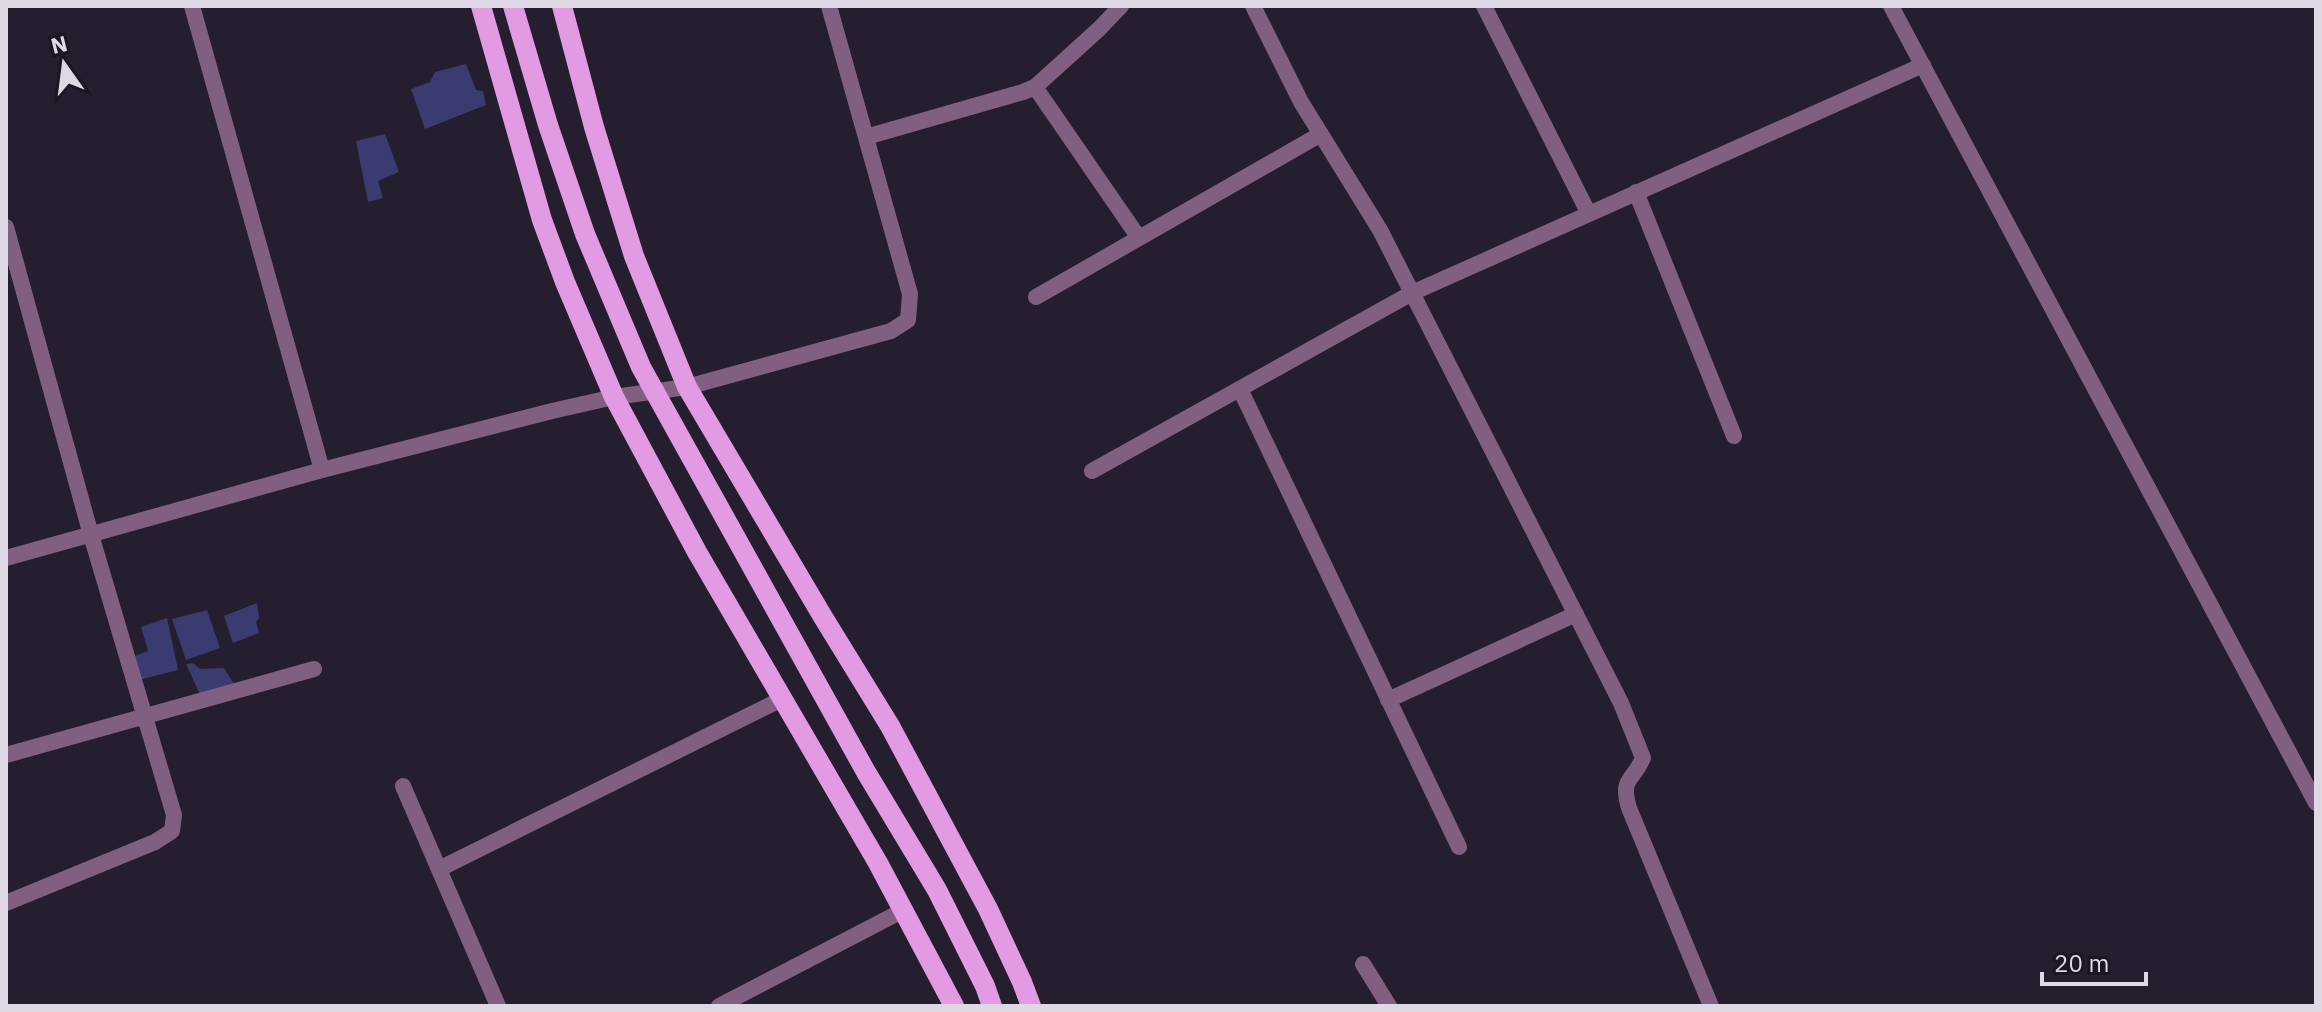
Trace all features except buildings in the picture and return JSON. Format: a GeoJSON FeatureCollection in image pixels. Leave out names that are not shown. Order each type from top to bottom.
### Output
{"type":"FeatureCollection","features":[{"type":"Feature","properties":{"kind":"main road"},"geometry":{"type":"LineString","coordinates":[[481,6],[542,220],[614,397],[697,552],[878,863],[954,1006]]}},
{"type":"Feature","properties":{"kind":"main road"},"geometry":{"type":"LineString","coordinates":[[513,6],[548,125],[585,234],[641,367],[859,760],[937,890],[992,1006]]}},
{"type":"Feature","properties":{"kind":"main road"},"geometry":{"type":"LineString","coordinates":[[562,6],[594,127],[634,256],[687,387],[890,726],[988,909],[1031,1006]]}},
{"type":"Feature","properties":{"kind":"street"},"geometry":{"type":"LineString","coordinates":[[192,6],[322,470]]}},
{"type":"Feature","properties":{"kind":"street"},"geometry":{"type":"LineString","coordinates":[[6,558],[322,470],[552,411],[614,397],[687,387],[891,331],[908,320],[910,294],[829,6]]}},
{"type":"Feature","properties":{"kind":"street"},"geometry":{"type":"LineString","coordinates":[[866,137],[1035,87],[1121,6]]}},
{"type":"Feature","properties":{"kind":"street"},"geometry":{"type":"LineString","coordinates":[[1253,6],[1301,102],[1380,230],[1621,703],[1643,758],[1628,779],[1625,794],[1711,1006]]}},
{"type":"Feature","properties":{"kind":"street"},"geometry":{"type":"LineString","coordinates":[[1484,6],[1589,214]]}},
{"type":"Feature","properties":{"kind":"street"},"geometry":{"type":"LineString","coordinates":[[1891,6],[2316,803]]}},
{"type":"Feature","properties":{"kind":"street"},"geometry":{"type":"LineString","coordinates":[[1092,471],[1412,293],[1923,65]]}},
{"type":"Feature","properties":{"kind":"street"},"geometry":{"type":"LineString","coordinates":[[1035,87],[1139,238]]}},
{"type":"Feature","properties":{"kind":"street"},"geometry":{"type":"LineString","coordinates":[[1036,297],[1321,134]]}},
{"type":"Feature","properties":{"kind":"street"},"geometry":{"type":"LineString","coordinates":[[1636,192],[1734,436]]}},
{"type":"Feature","properties":{"kind":"street"},"geometry":{"type":"LineString","coordinates":[[6,227],[91,535],[174,815],[172,831],[155,842],[6,903]]}},
{"type":"Feature","properties":{"kind":"street"},"geometry":{"type":"LineString","coordinates":[[1240,389],[1459,847]]}},
{"type":"Feature","properties":{"kind":"street"},"geometry":{"type":"LineString","coordinates":[[1388,700],[1576,614]]}},
{"type":"Feature","properties":{"kind":"street"},"geometry":{"type":"LineString","coordinates":[[6,755],[314,669]]}},
{"type":"Feature","properties":{"kind":"street"},"geometry":{"type":"LineString","coordinates":[[439,869],[782,699]]}},
{"type":"Feature","properties":{"kind":"street"},"geometry":{"type":"LineString","coordinates":[[403,786],[498,1006]]}},
{"type":"Feature","properties":{"kind":"street"},"geometry":{"type":"LineString","coordinates":[[719,1006],[902,911]]}},
{"type":"Feature","properties":{"kind":"street"},"geometry":{"type":"LineString","coordinates":[[1363,964],[1389,1006]]}}]}
